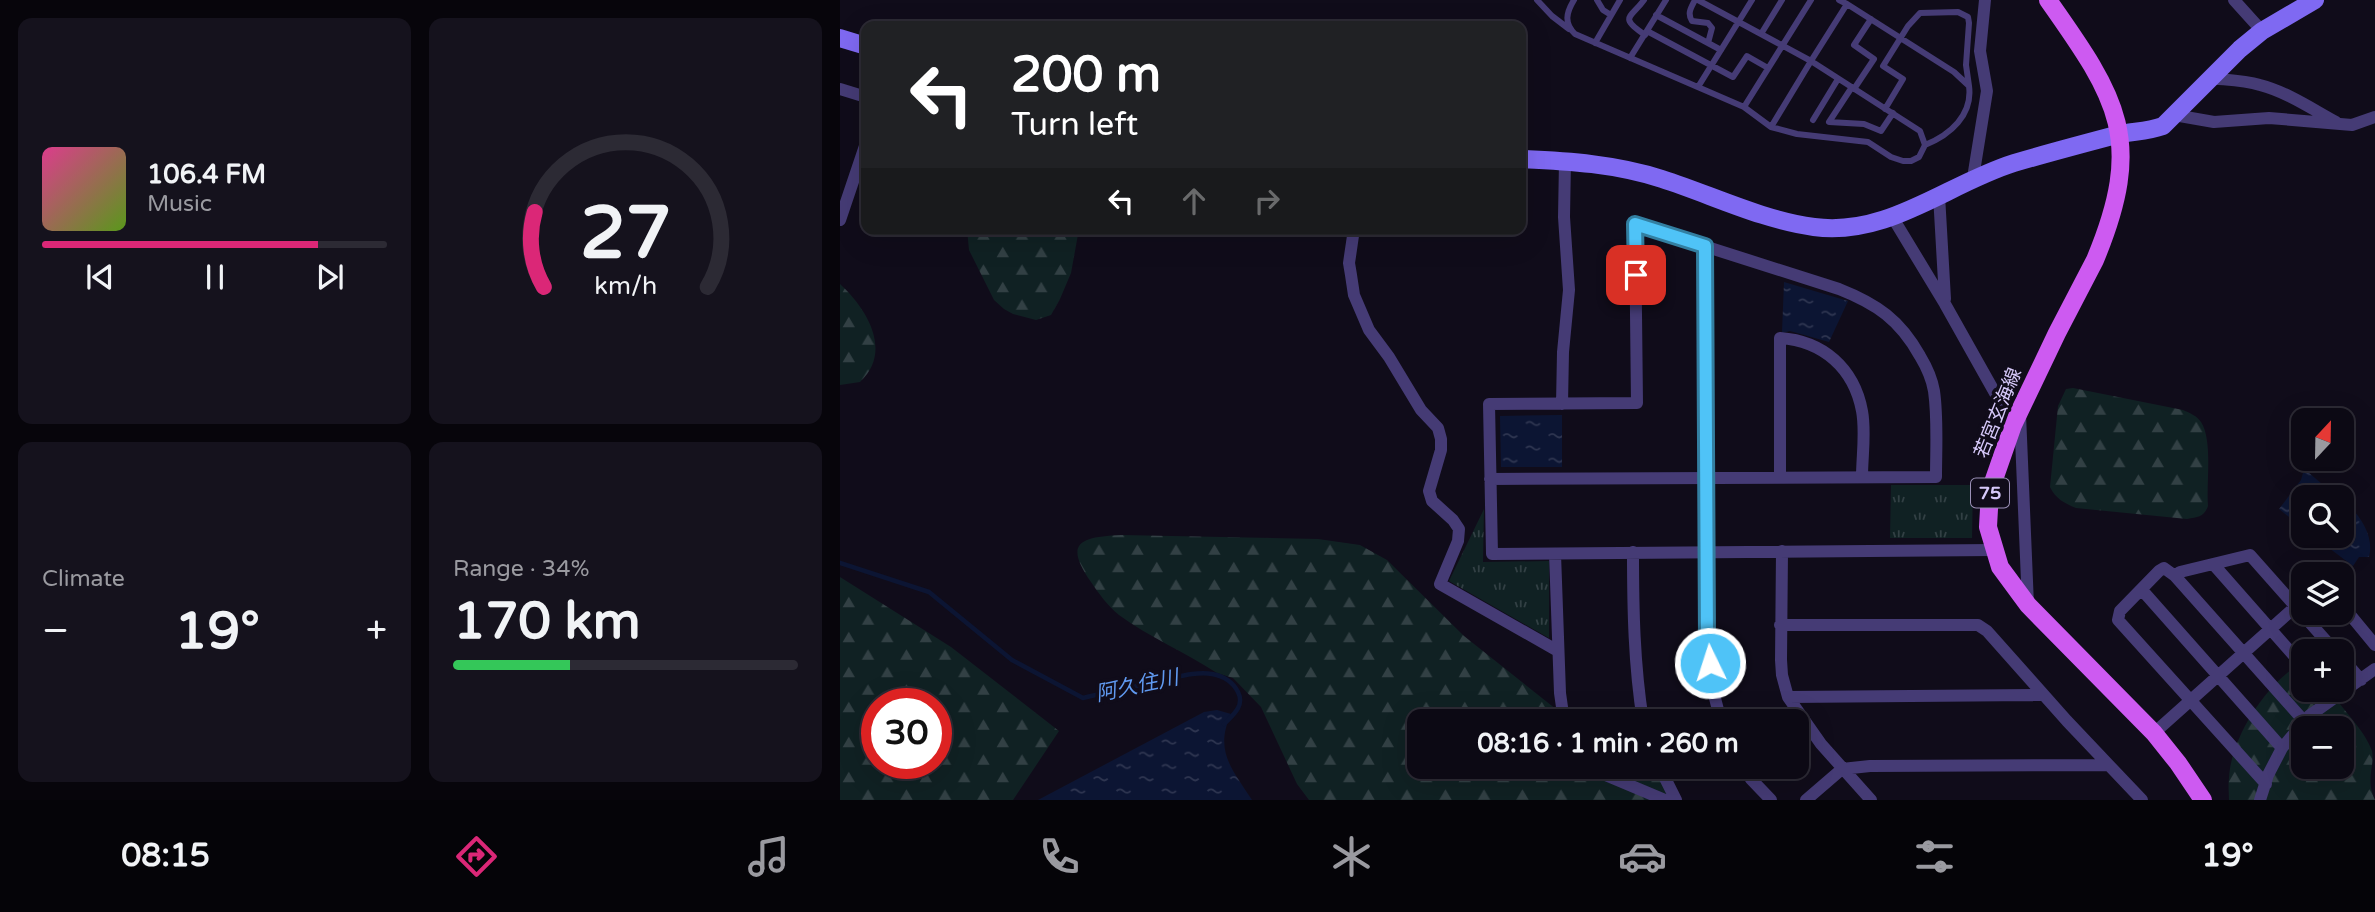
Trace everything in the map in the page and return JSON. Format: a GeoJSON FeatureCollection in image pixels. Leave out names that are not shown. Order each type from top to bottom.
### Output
{"type":"FeatureCollection","features":[{"type":"Feature","properties":{"kind":"main road","name":"若宮玄海線"},"geometry":{"type":"LineString","coordinates":[[2048,0],[2087,56],[2108,94],[2120,134],[2119,183],[2113,213],[2095,260],[2013,425],[1990,491],[1988,527],[2000,567],[2028,605],[2154,733],[2203,800]]}},
{"type":"Feature","properties":{"kind":"street"},"geometry":{"type":"LineString","coordinates":[[1973,178],[1987,91],[1980,51],[1985,0]]}},
{"type":"Feature","properties":{"kind":"street"},"geometry":{"type":"LineString","coordinates":[[2234,0],[2262,31]]}},
{"type":"Feature","properties":{"kind":"street"},"geometry":{"type":"LineString","coordinates":[[1526,159],[1604,165],[1648,175],[1774,217],[1814,227],[1852,228],[1893,218],[1973,178],[2012,164],[2120,134],[2146,132],[2163,126],[2209,78],[2262,31],[2315,0]]}},
{"type":"Feature","properties":{"kind":"street"},"geometry":{"type":"LineString","coordinates":[[840,38],[861,44]]}},
{"type":"Feature","properties":{"kind":"street"},"geometry":{"type":"LineString","coordinates":[[2209,78],[2262,85],[2301,102],[2340,124]]}},
{"type":"Feature","properties":{"kind":"street"},"geometry":{"type":"LineString","coordinates":[[840,89],[861,95]]}},
{"type":"Feature","properties":{"kind":"street"},"geometry":{"type":"LineString","coordinates":[[2174,115],[2214,121],[2269,118],[2352,125],[2375,117]]}},
{"type":"Feature","properties":{"kind":"street"},"geometry":{"type":"LineString","coordinates":[[840,220],[861,158]]}},
{"type":"Feature","properties":{"kind":"street"},"geometry":{"type":"LineString","coordinates":[[1562,404],[1563,352],[1569,290],[1564,217],[1565,160]]}},
{"type":"Feature","properties":{"kind":"street"},"geometry":{"type":"LineString","coordinates":[[1939,195],[1945,304]]}},
{"type":"Feature","properties":{"kind":"street"},"geometry":{"type":"LineString","coordinates":[[1893,218],[2013,425]]}},
{"type":"Feature","properties":{"kind":"street"},"geometry":{"type":"LineString","coordinates":[[1490,479],[1936,477],[1934,388],[1911,339],[1896,322],[1869,301],[1839,289],[1635,224],[1637,403],[1489,404],[1490,479],[1492,554],[1994,550]]}},
{"type":"Feature","properties":{"kind":"street"},"geometry":{"type":"LineString","coordinates":[[1353,235],[1349,263],[1354,295],[1369,330],[1421,410],[1438,428],[1441,439],[1441,450],[1429,491],[1432,500],[1459,529],[1458,541],[1440,583],[1558,651]]}},
{"type":"Feature","properties":{"kind":"street"},"geometry":{"type":"LineString","coordinates":[[1705,246],[1707,639],[1712,687],[1718,709]]}},
{"type":"Feature","properties":{"kind":"street"},"geometry":{"type":"LineString","coordinates":[[1780,477],[1780,338],[1796,339],[1819,347],[1833,357],[1853,381],[1863,414],[1862,477]]}},
{"type":"Feature","properties":{"kind":"street"},"geometry":{"type":"LineString","coordinates":[[2020,407],[2028,605]]}},
{"type":"Feature","properties":{"kind":"street"},"geometry":{"type":"LineString","coordinates":[[1782,551],[1782,675],[1788,697],[1821,744],[1871,800]]}},
{"type":"Feature","properties":{"kind":"street"},"geometry":{"type":"LineString","coordinates":[[1633,552],[1633,621],[1641,709]]}},
{"type":"Feature","properties":{"kind":"street"},"geometry":{"type":"LineString","coordinates":[[1555,554],[1562,709]]}},
{"type":"Feature","properties":{"kind":"street"},"geometry":{"type":"LineString","coordinates":[[2175,576],[2180,572],[2250,555],[2291,595]]}},
{"type":"Feature","properties":{"kind":"street"},"geometry":{"type":"LineString","coordinates":[[2214,565],[2291,653]]}},
{"type":"Feature","properties":{"kind":"street"},"geometry":{"type":"LineString","coordinates":[[2266,784],[2118,620],[2120,611],[2162,569],[2168,569],[2300,716]]}},
{"type":"Feature","properties":{"kind":"street"},"geometry":{"type":"LineString","coordinates":[[2142,590],[2282,748]]}},
{"type":"Feature","properties":{"kind":"street"},"geometry":{"type":"LineString","coordinates":[[2154,733],[2291,610]]}},
{"type":"Feature","properties":{"kind":"street"},"geometry":{"type":"LineString","coordinates":[[2354,620],[2375,645]]}},
{"type":"Feature","properties":{"kind":"street"},"geometry":{"type":"LineString","coordinates":[[1780,625],[1978,625],[1987,631],[2141,800]]}},
{"type":"Feature","properties":{"kind":"street"},"geometry":{"type":"LineString","coordinates":[[2354,683],[2375,669]]}},
{"type":"Feature","properties":{"kind":"street"},"geometry":{"type":"LineString","coordinates":[[2354,672],[2361,680]]}},
{"type":"Feature","properties":{"kind":"street"},"geometry":{"type":"LineString","coordinates":[[1788,697],[2043,695]]}},
{"type":"Feature","properties":{"kind":"street"},"geometry":{"type":"LineString","coordinates":[[2309,716],[2322,702]]}},
{"type":"Feature","properties":{"kind":"street"},"geometry":{"type":"LineString","coordinates":[[2260,800],[2268,775],[2291,737]]}},
{"type":"Feature","properties":{"kind":"street"},"geometry":{"type":"LineString","coordinates":[[1806,800],[1842,769],[1870,766],[2108,765]]}},
{"type":"Feature","properties":{"kind":"street"},"geometry":{"type":"LineString","coordinates":[[1615,779],[1665,800]]}},
{"type":"Feature","properties":{"kind":"street"},"geometry":{"type":"LineString","coordinates":[[1666,779],[1676,800]]}},
{"type":"Feature","properties":{"kind":"street"},"geometry":{"type":"LineString","coordinates":[[1751,779],[1771,800]]}},
{"type":"Feature","properties":{"kind":"lane"},"geometry":{"type":"LineString","coordinates":[[1537,0],[1552,16],[1576,34],[1744,107],[1771,127],[1797,134],[1868,142],[1903,162],[1911,162],[1919,157],[1925,145],[1948,134],[1965,114],[1969,101],[1966,65],[1969,23],[1963,13],[1920,13],[1883,66],[1903,79],[1885,109]]}},
{"type":"Feature","properties":{"kind":"lane"},"geometry":{"type":"LineString","coordinates":[[1570,29],[1567,16],[1574,0]]}},
{"type":"Feature","properties":{"kind":"lane"},"geometry":{"type":"LineString","coordinates":[[1598,0],[1603,10],[1611,15]]}},
{"type":"Feature","properties":{"kind":"lane"},"geometry":{"type":"LineString","coordinates":[[1595,43],[1620,0]]}},
{"type":"Feature","properties":{"kind":"lane"},"geometry":{"type":"LineString","coordinates":[[1644,0],[1632,11],[1629,18],[1633,28],[1734,77],[1747,56],[1768,68]]}},
{"type":"Feature","properties":{"kind":"lane"},"geometry":{"type":"LineString","coordinates":[[1630,58],[1666,0]]}},
{"type":"Feature","properties":{"kind":"lane"},"geometry":{"type":"LineString","coordinates":[[1708,43],[1712,28],[1708,23],[1692,22],[1689,17],[1689,11],[1696,0],[1811,61],[1920,131],[1925,145]]}},
{"type":"Feature","properties":{"kind":"lane"},"geometry":{"type":"LineString","coordinates":[[1715,9],[1720,0]]}},
{"type":"Feature","properties":{"kind":"lane"},"geometry":{"type":"LineString","coordinates":[[1698,87],[1752,0]]}},
{"type":"Feature","properties":{"kind":"lane"},"geometry":{"type":"LineString","coordinates":[[1761,34],[1782,0]]}},
{"type":"Feature","properties":{"kind":"lane"},"geometry":{"type":"LineString","coordinates":[[1744,107],[1811,0]]}},
{"type":"Feature","properties":{"kind":"lane"},"geometry":{"type":"LineString","coordinates":[[1839,0],[1954,72],[1969,86]]}},
{"type":"Feature","properties":{"kind":"lane"},"geometry":{"type":"LineString","coordinates":[[1771,127],[1847,4]]}},
{"type":"Feature","properties":{"kind":"lane"},"geometry":{"type":"LineString","coordinates":[[1656,15],[1721,50]]}},
{"type":"Feature","properties":{"kind":"lane"},"geometry":{"type":"LineString","coordinates":[[1871,19],[1854,45],[1874,58],[1829,122],[1864,124],[1881,131],[1893,114]]}},
{"type":"Feature","properties":{"kind":"lane"},"geometry":{"type":"LineString","coordinates":[[1813,120],[1838,79]]}},
{"type":"Feature","properties":{"kind":"lane"},"geometry":{"type":"LineString","coordinates":[[1969,101],[1984,103]]}},
{"type":"Feature","properties":{"kind":"green space"},"geometry":{"type":"Polygon","coordinates":[[[968,235],[1078,235],[1071,273],[1060,299],[1051,315],[1036,320],[1013,314],[994,300],[969,250],[968,235]]]}},
{"type":"Feature","properties":{"kind":"green space"},"geometry":{"type":"Polygon","coordinates":[[[840,284],[867,318],[875,344],[875,357],[870,370],[860,382],[840,385],[840,284]]]}},
{"type":"Feature","properties":{"kind":"green space"},"geometry":{"type":"Polygon","coordinates":[[[2073,388],[2183,410],[2197,418],[2205,430],[2208,451],[2208,506],[2205,512],[2187,519],[2076,508],[2058,498],[2050,487],[2058,406],[2066,389],[2073,388]]]}},
{"type":"Feature","properties":{"kind":"green space"},"geometry":{"type":"Polygon","coordinates":[[[1891,485],[1973,485],[1972,538],[1890,538],[1891,485]]]}},
{"type":"Feature","properties":{"kind":"green space"},"geometry":{"type":"Polygon","coordinates":[[[1484,509],[1483,562],[1549,561],[1549,638],[1449,581],[1484,509]]]}},
{"type":"Feature","properties":{"kind":"green space"},"geometry":{"type":"Polygon","coordinates":[[[1121,535],[1318,539],[1360,545],[1387,560],[1464,636],[1556,709],[1407,709],[1407,779],[1659,779],[1670,800],[1309,800],[1297,784],[1261,707],[1233,678],[1217,673],[1131,623],[1107,604],[1078,558],[1081,544],[1096,538],[1121,535]]]}},
{"type":"Feature","properties":{"kind":"green space"},"geometry":{"type":"Polygon","coordinates":[[[840,577],[951,647],[1059,731],[1013,800],[840,800],[840,577]]]}},
{"type":"Feature","properties":{"kind":"green space"},"geometry":{"type":"Polygon","coordinates":[[[2291,670],[2291,702],[2339,702],[2349,716],[2291,716],[2291,779],[2354,779],[2354,722],[2372,751],[2370,779],[2375,800],[2229,800],[2231,762],[2236,745],[2253,712],[2291,670]]]}},
{"type":"Feature","properties":{"kind":"water"},"geometry":{"type":"Polygon","coordinates":[[[1784,282],[1848,301],[1829,342],[1790,331],[1782,333],[1784,282]]]}},
{"type":"Feature","properties":{"kind":"water"},"geometry":{"type":"Polygon","coordinates":[[[1562,415],[1562,467],[1501,467],[1500,416],[1562,415]]]}},
{"type":"Feature","properties":{"kind":"water"},"geometry":{"type":"Polygon","coordinates":[[[2308,472],[2323,485],[2297,485],[2303,473],[2308,472]]]}},
{"type":"Feature","properties":{"kind":"water"},"geometry":{"type":"Polygon","coordinates":[[[2291,493],[2291,518],[2279,509],[2291,493]]]}},
{"type":"Feature","properties":{"kind":"water"},"geometry":{"type":"Polygon","coordinates":[[[2354,511],[2367,532],[2370,549],[2369,557],[2359,557],[2354,564],[2354,562],[2348,562],[2329,548],[2354,548],[2354,511]]]}},
{"type":"Feature","properties":{"kind":"water"},"geometry":{"type":"Polygon","coordinates":[[[1217,710],[1231,714],[1226,727],[1225,749],[1232,769],[1252,800],[1038,800],[1204,712],[1217,710]]]}},
{"type":"Feature","properties":{"kind":"waterway","name":"阿久住川"},"geometry":{"type":"LineString","coordinates":[[840,563],[929,592],[1012,660],[1083,698],[1192,674],[1220,676],[1233,685],[1240,697],[1237,710],[1224,724]]}},
{"type":"Feature","properties":{"kind":"route"},"geometry":{"type":"LineString","coordinates":[[1636,275],[1635,224],[1705,246],[1707,639],[1710,663]]}}]}
